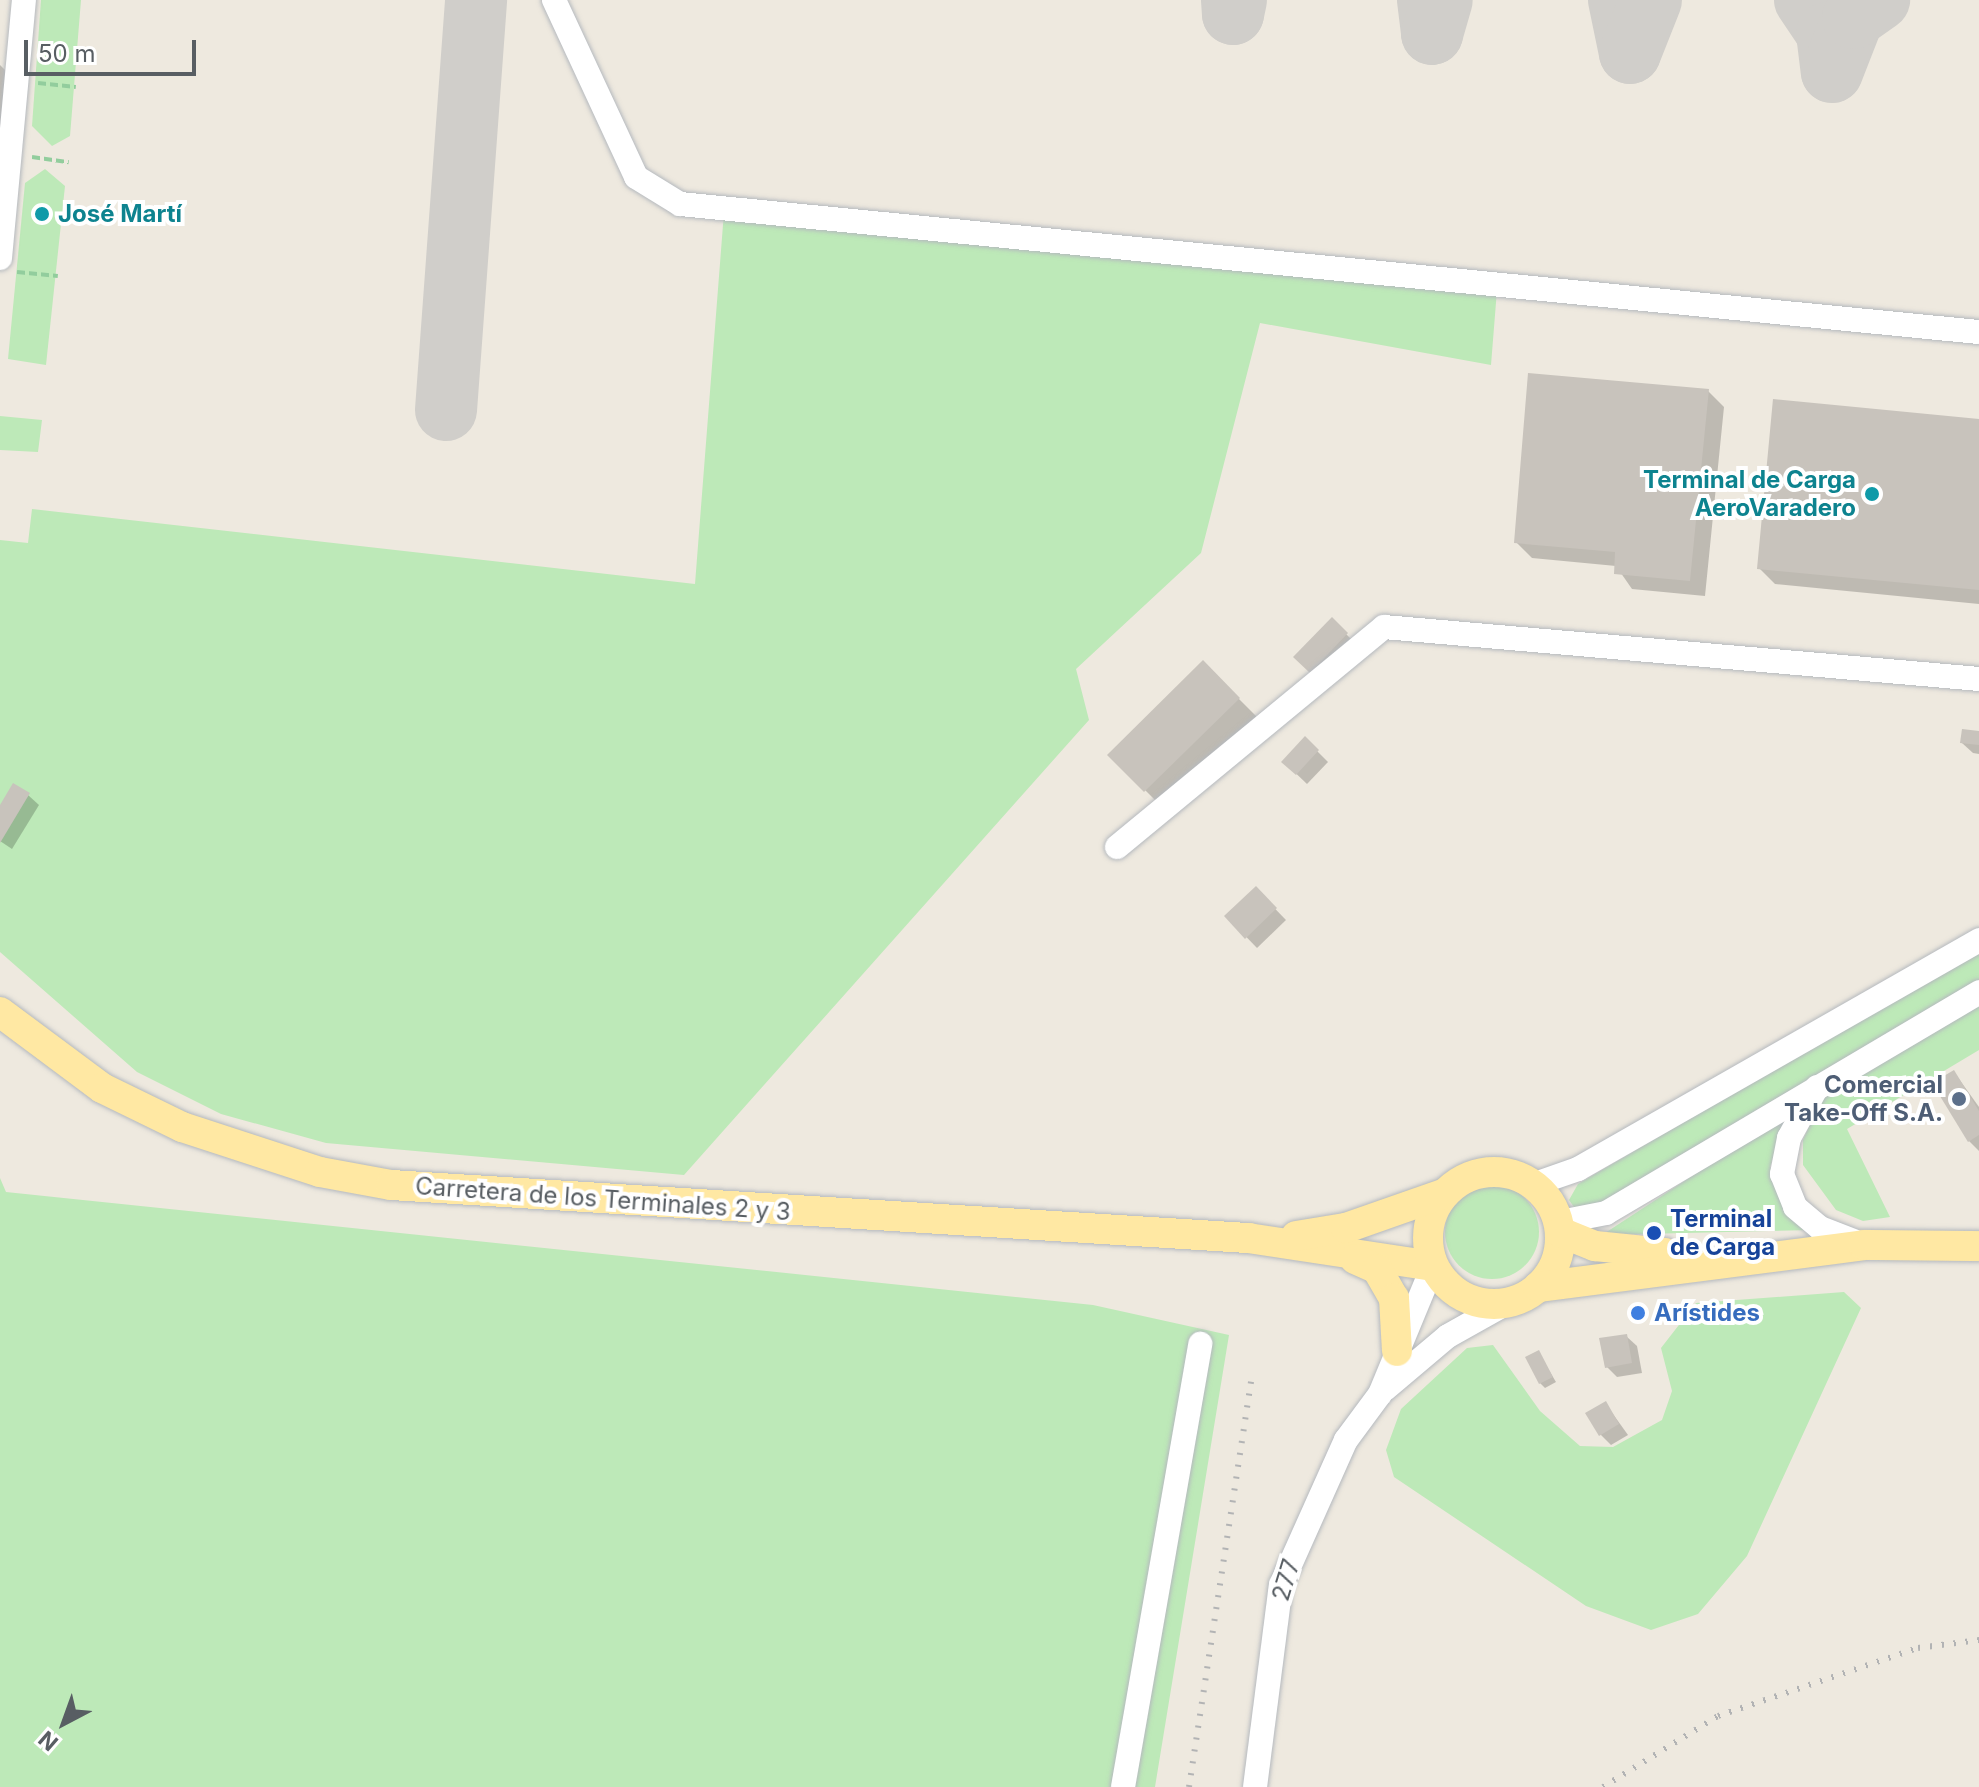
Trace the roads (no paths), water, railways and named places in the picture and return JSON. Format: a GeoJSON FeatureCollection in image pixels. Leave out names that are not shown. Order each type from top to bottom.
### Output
{"type":"FeatureCollection","features":[{"type":"Feature","properties":{"kind":"main road","name":"Carretera de los Terminales 2 y 3"},"geometry":{"type":"LineString","coordinates":[[0,1012],[102,1088],[182,1127],[278,1160],[391,1185],[1248,1238],[1316,1236],[1443,1194]]}},
{"type":"Feature","properties":{"kind":"main road"},"geometry":{"type":"LineString","coordinates":[[1735,1257],[1595,1246],[1560,1227],[1535,1184],[1484,1172],[1443,1194],[1429,1221],[1433,1266],[1464,1297],[1507,1303],[1538,1287],[1735,1257],[1864,1245],[1979,1246]]}},
{"type":"Feature","properties":{"kind":"main road"},"geometry":{"type":"LineString","coordinates":[[1538,1287],[1556,1261],[1560,1227]]}},
{"type":"Feature","properties":{"kind":"main road","name":"Carretera de los Terminales 2 y 3"},"geometry":{"type":"LineString","coordinates":[[1248,1238],[1433,1266]]}},
{"type":"Feature","properties":{"kind":"main road"},"geometry":{"type":"LineString","coordinates":[[1338,1253],[1377,1269],[1387,1283],[1399,1309],[1397,1351]]}},
{"type":"Feature","properties":{"kind":"street"},"geometry":{"type":"LineString","coordinates":[[5,263],[24,0]]}},
{"type":"Feature","properties":{"kind":"street"},"geometry":{"type":"LineString","coordinates":[[554,0],[636,177],[680,204],[1979,332]]}},
{"type":"Feature","properties":{"kind":"street"},"geometry":{"type":"LineString","coordinates":[[1117,847],[1384,627],[1979,679]]}},
{"type":"Feature","properties":{"kind":"street"},"geometry":{"type":"LineString","coordinates":[[1535,1184],[1578,1169],[1979,940]]}},
{"type":"Feature","properties":{"kind":"street"},"geometry":{"type":"LineString","coordinates":[[1560,1227],[1606,1213],[1817,1085],[1979,992]]}},
{"type":"Feature","properties":{"kind":"street"},"geometry":{"type":"LineString","coordinates":[[1817,1085],[1789,1138],[1782,1174],[1795,1207],[1820,1228],[1864,1245]]}},
{"type":"Feature","properties":{"kind":"street","name":"277"},"geometry":{"type":"LineString","coordinates":[[1380,1394],[1433,1266]]}},
{"type":"Feature","properties":{"kind":"street","name":"277"},"geometry":{"type":"LineString","coordinates":[[1255,1787],[1281,1585],[1346,1440],[1380,1394],[1448,1336],[1507,1303]]}},
{"type":"Feature","properties":{"kind":"street"},"geometry":{"type":"LineString","coordinates":[[1123,1787],[1200,1344]]}},
{"type":"Feature","properties":{"kind":"railway"},"geometry":{"type":"LineString","coordinates":[[1189,1787],[1252,1373]]}},
{"type":"Feature","properties":{"kind":"railway"},"geometry":{"type":"LineString","coordinates":[[1603,1787],[1718,1716],[1918,1648],[1979,1640]]}},
{"type":"Feature","properties":{"kind":"place","name":"José Martí"},"geometry":{"type":"Point","coordinates":[42,214]}},
{"type":"Feature","properties":{"kind":"place","name":"Terminal de Carga AeroVaradero"},"geometry":{"type":"Point","coordinates":[1872,494]}},
{"type":"Feature","properties":{"kind":"place","name":"Comercial Take-Off S.A."},"geometry":{"type":"Point","coordinates":[1959,1099]}},
{"type":"Feature","properties":{"kind":"place","name":"Terminal de Carga"},"geometry":{"type":"Point","coordinates":[1654,1233]}},
{"type":"Feature","properties":{"kind":"place","name":"Arístides"},"geometry":{"type":"Point","coordinates":[1638,1313]}}]}
